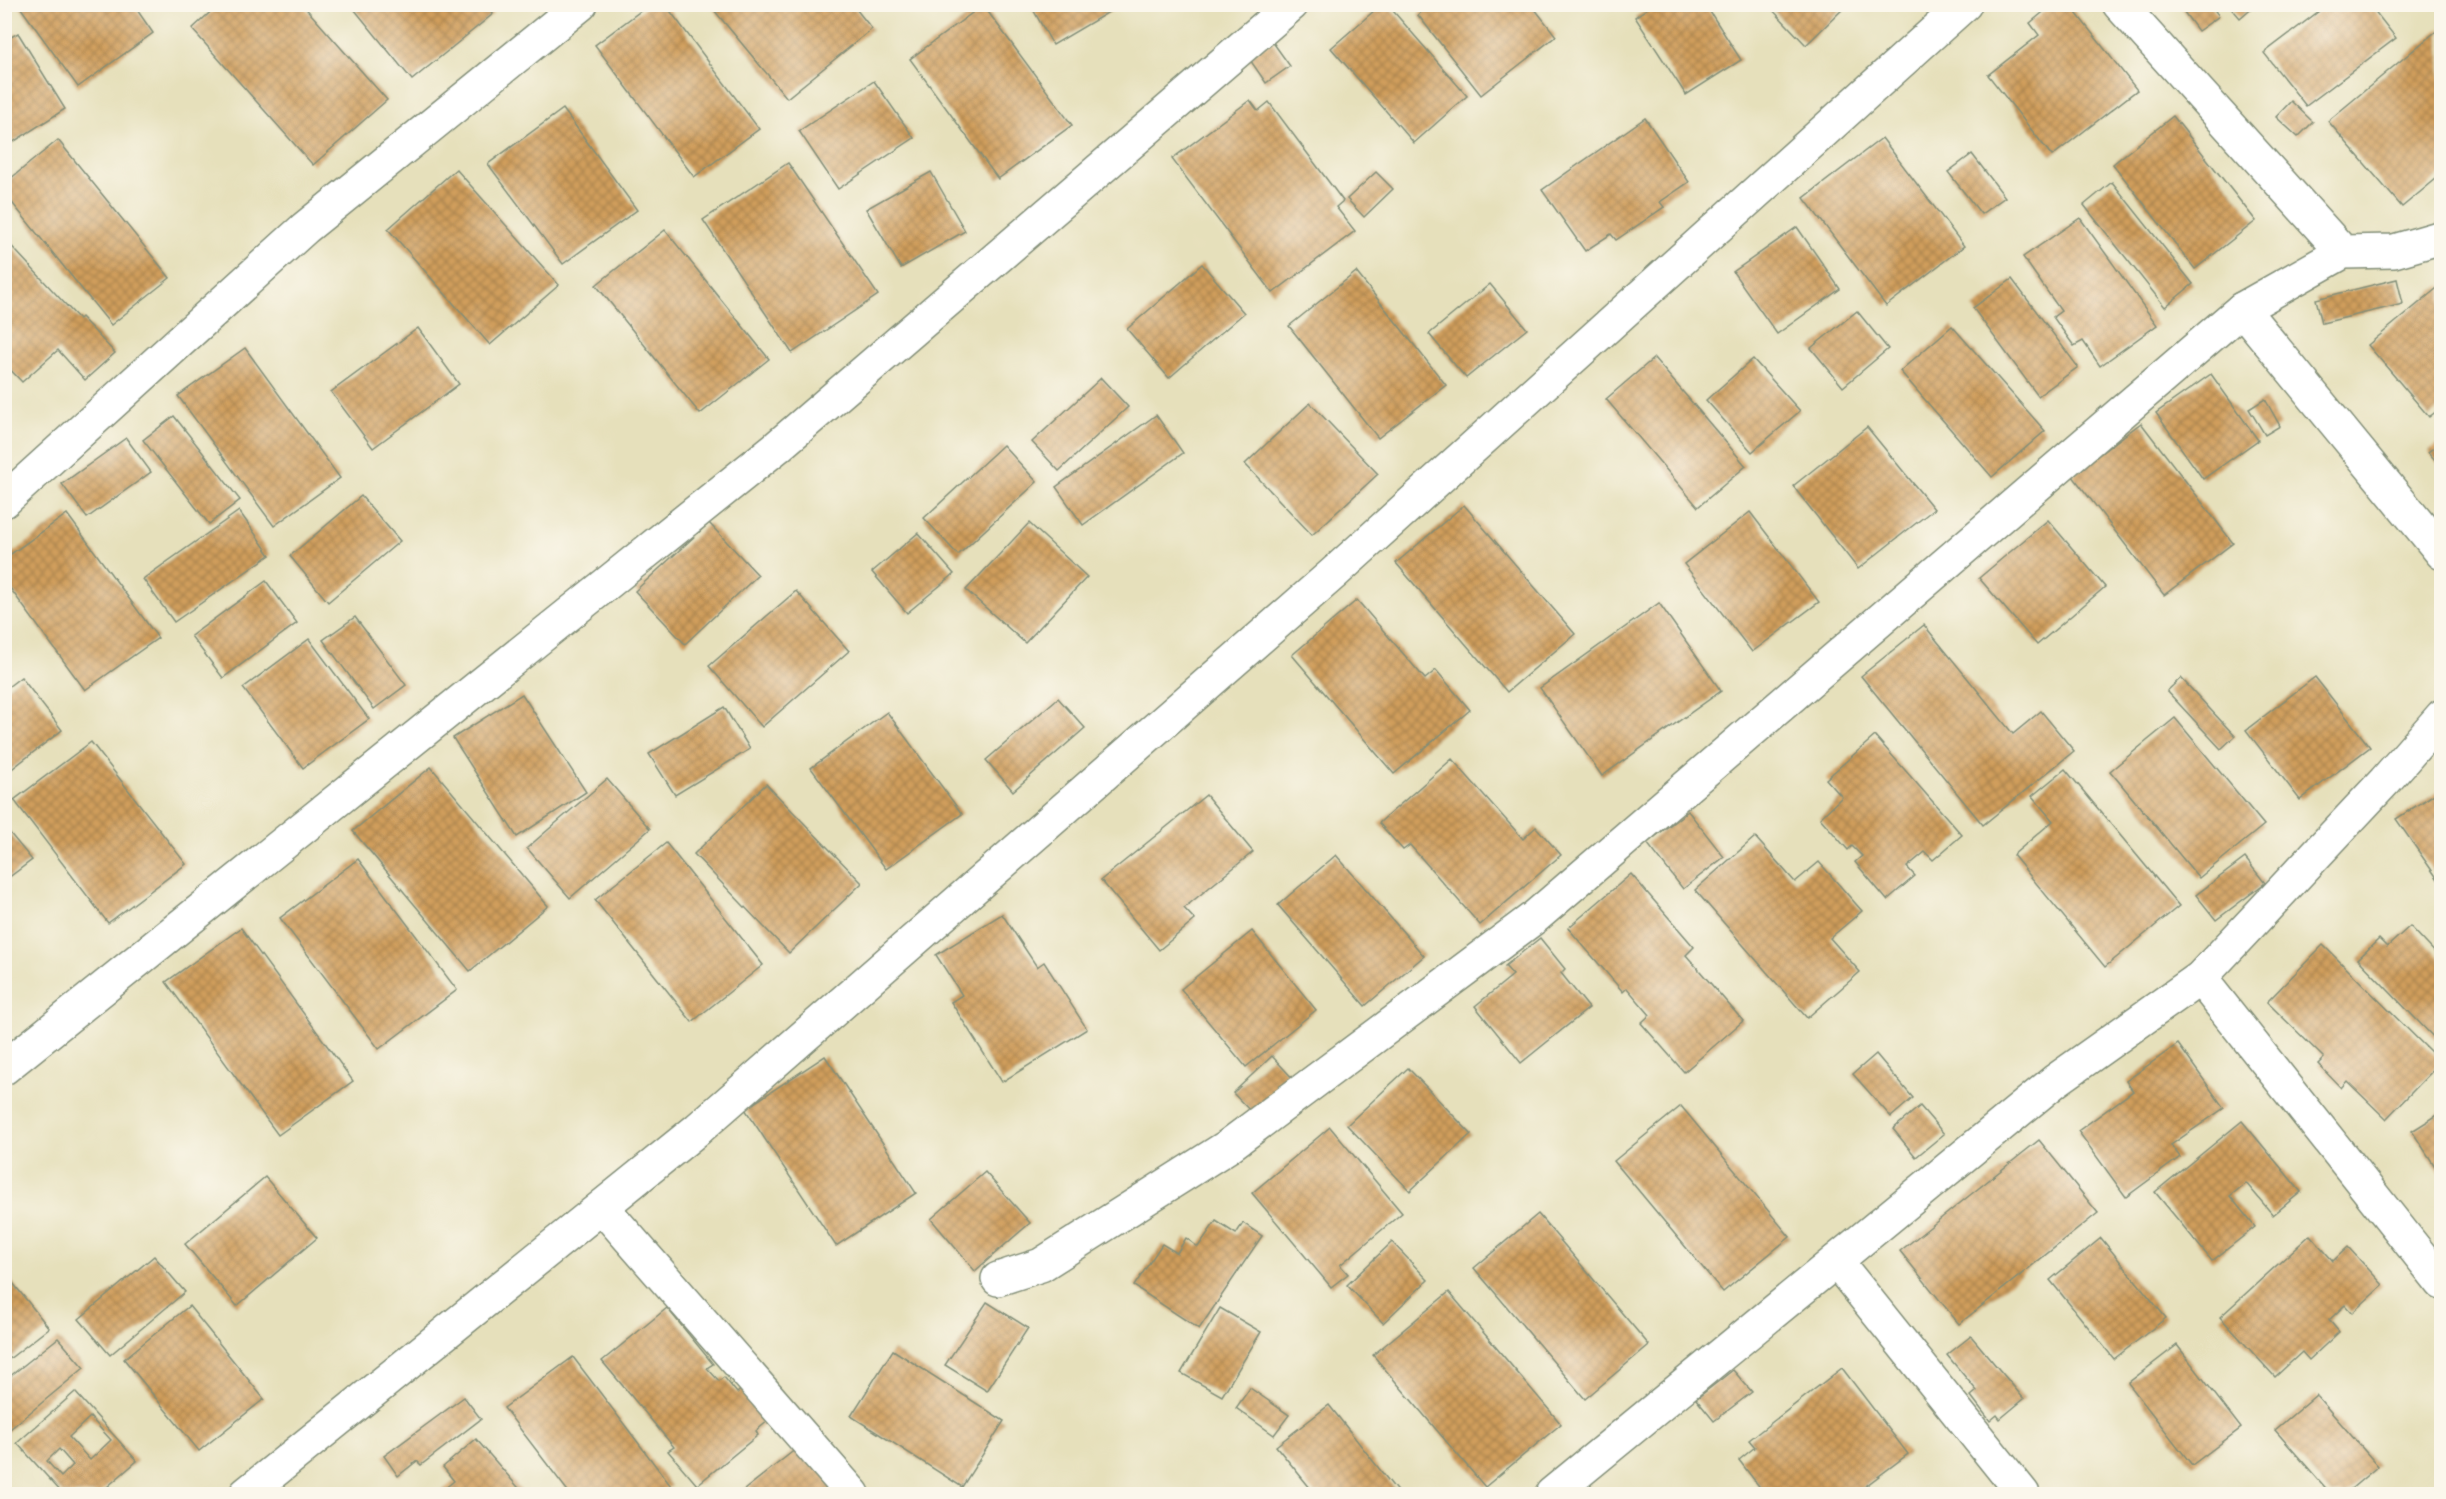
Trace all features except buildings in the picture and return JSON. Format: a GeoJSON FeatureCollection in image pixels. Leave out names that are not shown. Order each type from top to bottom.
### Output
{"type":"FeatureCollection","features":[{"type":"Feature","properties":{"kind":"street"},"geometry":{"type":"LineString","coordinates":[[4,501],[305,228],[581,4]]}},
{"type":"Feature","properties":{"kind":"street"},"geometry":{"type":"LineString","coordinates":[[4,1068],[777,447],[1292,4]]}},
{"type":"Feature","properties":{"kind":"street"},"geometry":{"type":"LineString","coordinates":[[246,1494],[698,1129],[1334,573],[1965,4]]}},
{"type":"Feature","properties":{"kind":"street"},"geometry":{"type":"LineString","coordinates":[[2119,4],[2343,252]]}},
{"type":"Feature","properties":{"kind":"street"},"geometry":{"type":"LineString","coordinates":[[998,1280],[1041,1265],[1227,1147],[1535,916],[2242,309],[2343,252],[2394,251],[2442,237]]}},
{"type":"Feature","properties":{"kind":"street"},"geometry":{"type":"LineString","coordinates":[[2242,309],[2442,553]]}},
{"type":"Feature","properties":{"kind":"street"},"geometry":{"type":"LineString","coordinates":[[1552,1494],[2055,1081],[2200,978],[2385,781],[2442,716]]}},
{"type":"Feature","properties":{"kind":"street"},"geometry":{"type":"LineString","coordinates":[[2200,978],[2442,1283]]}},
{"type":"Feature","properties":{"kind":"street"},"geometry":{"type":"LineString","coordinates":[[602,1207],[853,1494]]}},
{"type":"Feature","properties":{"kind":"street"},"geometry":{"type":"LineString","coordinates":[[1836,1261],[2023,1494]]}}]}
